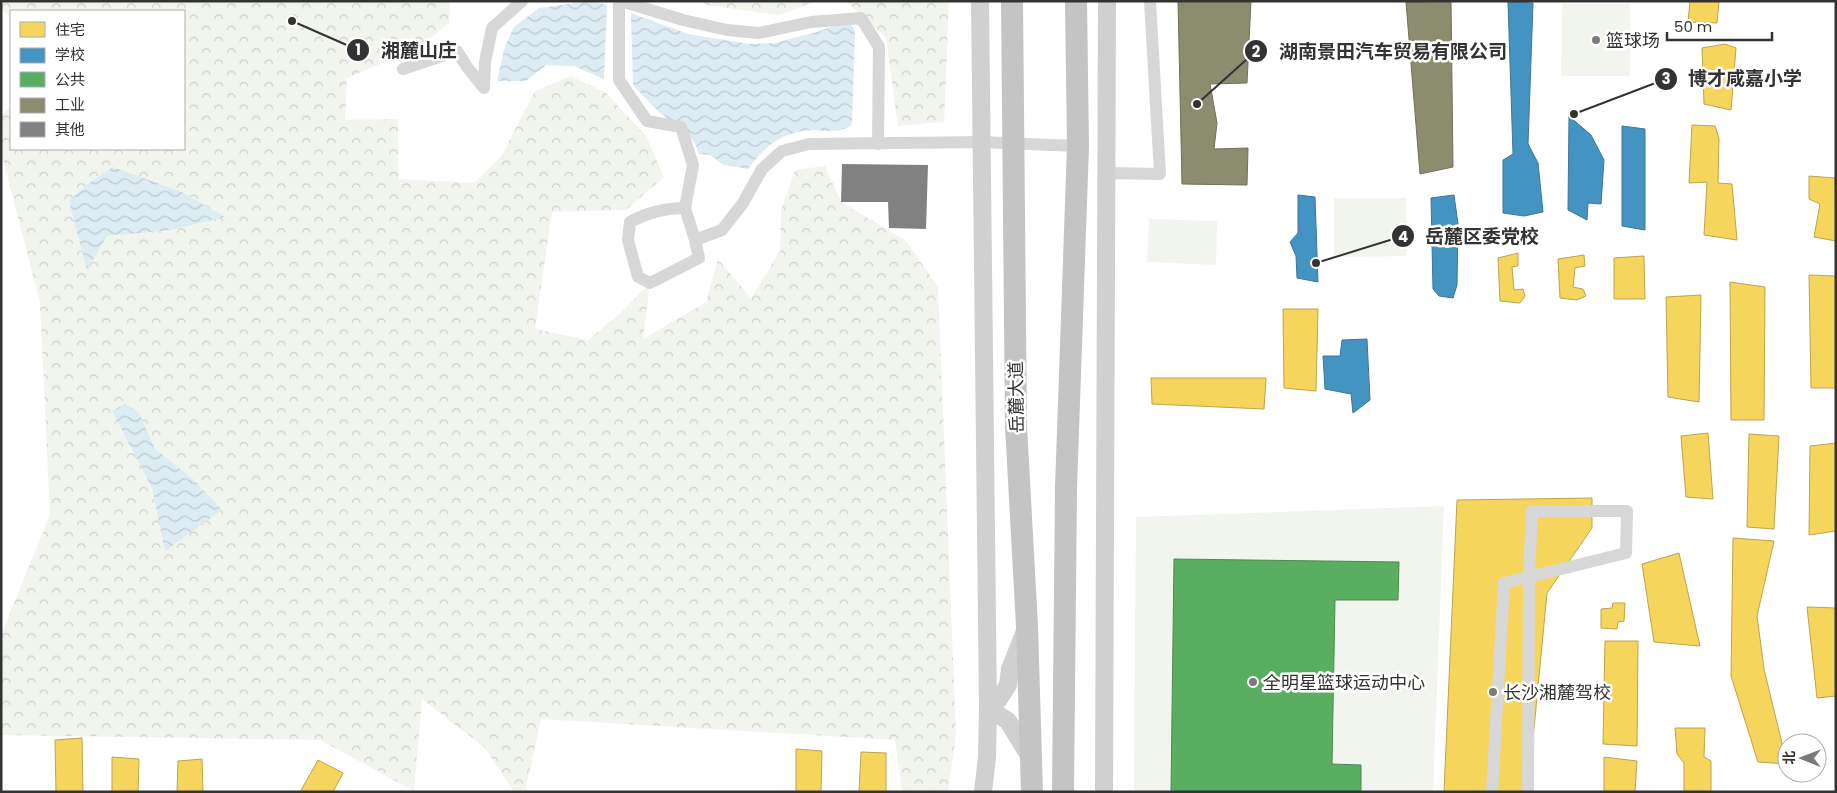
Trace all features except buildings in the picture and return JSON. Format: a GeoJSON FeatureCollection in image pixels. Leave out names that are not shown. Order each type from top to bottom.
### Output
{"type":"FeatureCollection","features":[{"type":"Feature","properties":{"kind":"highway","name":"岳麓大道"},"geometry":{"type":"LineString","coordinates":[[1012,1],[1016,426],[1027,626],[1032,792]]}},
{"type":"Feature","properties":{"kind":"highway"},"geometry":{"type":"LineString","coordinates":[[1063,792],[1066,488],[1078,146],[1076,1]]}},
{"type":"Feature","properties":{"kind":"street"},"geometry":{"type":"LineString","coordinates":[[403,69],[457,51],[484,88],[484,62],[492,28],[522,1]]}},
{"type":"Feature","properties":{"kind":"street"},"geometry":{"type":"LineString","coordinates":[[980,1],[988,708],[987,757],[982,792]]}},
{"type":"Feature","properties":{"kind":"street"},"geometry":{"type":"LineString","coordinates":[[1104,792],[1107,1]]}},
{"type":"Feature","properties":{"kind":"street"},"geometry":{"type":"LineString","coordinates":[[1106,173],[1160,174],[1150,1]]}},
{"type":"Feature","properties":{"kind":"street"},"geometry":{"type":"LineString","coordinates":[[685,208],[669,208],[644,214],[630,222],[628,240],[638,276],[650,283],[699,258],[685,208],[694,165],[681,127],[647,121],[619,80],[620,2],[727,30],[759,33],[811,22],[861,18],[879,47],[878,144]]}},
{"type":"Feature","properties":{"kind":"street"},"geometry":{"type":"LineString","coordinates":[[695,240],[722,230],[743,203],[762,169],[782,150],[809,144],[982,142],[1078,146]]}},
{"type":"Feature","properties":{"kind":"street"},"geometry":{"type":"LineString","coordinates":[[1492,792],[1504,583],[1529,576],[1626,553],[1627,511],[1532,511],[1529,576],[1528,792]]}},
{"type":"Feature","properties":{"kind":"street"},"geometry":{"type":"LineString","coordinates":[[988,708],[1008,686],[1010,669],[1027,626]]}},
{"type":"Feature","properties":{"kind":"street"},"geometry":{"type":"LineString","coordinates":[[988,708],[1008,721],[1032,762]]}},
{"type":"Feature","properties":{"kind":"green space"},"geometry":{"type":"Polygon","coordinates":[[[1,1],[450,1],[449,23],[419,47],[347,78],[345,120],[398,119],[398,179],[474,183],[502,155],[535,91],[571,76],[606,93],[646,136],[664,177],[626,210],[552,212],[535,329],[588,340],[623,311],[650,283],[643,339],[706,302],[718,259],[751,298],[780,251],[781,210],[795,170],[825,166],[841,202],[905,240],[938,287],[956,734],[948,792],[902,792],[895,740],[541,719],[525,792],[514,792],[485,748],[422,699],[414,791],[320,740],[1,735],[1,635],[50,515],[40,302],[1,152],[1,116],[10,106],[10,150],[185,150],[185,10],[10,10],[10,17],[1,9],[1,1]]]}},
{"type":"Feature","properties":{"kind":"green space"},"geometry":{"type":"Polygon","coordinates":[[[700,1],[816,1],[779,15],[707,5],[700,1]]]}},
{"type":"Feature","properties":{"kind":"green space"},"geometry":{"type":"Polygon","coordinates":[[[846,1],[949,1],[944,122],[898,126],[886,38],[846,1]]]}},
{"type":"Feature","properties":{"kind":"green space","name":"篮球场"},"geometry":{"type":"Polygon","coordinates":[[[1562,4],[1630,4],[1630,76],[1561,76],[1562,4]]]}},
{"type":"Feature","properties":{"kind":"green space"},"geometry":{"type":"Polygon","coordinates":[[[1334,198],[1406,198],[1406,256],[1334,257],[1334,198]]]}},
{"type":"Feature","properties":{"kind":"green space"},"geometry":{"type":"Polygon","coordinates":[[[1149,219],[1217,221],[1216,265],[1147,262],[1149,219]]]}},
{"type":"Feature","properties":{"kind":"green space"},"geometry":{"type":"Polygon","coordinates":[[[1444,506],[1433,792],[1134,792],[1136,517],[1444,506]]]}},
{"type":"Feature","properties":{"kind":"water"},"geometry":{"type":"Polygon","coordinates":[[[591,1],[607,5],[604,79],[574,66],[546,65],[526,81],[497,81],[505,46],[514,27],[539,8],[591,1]]]}},
{"type":"Feature","properties":{"kind":"water"},"geometry":{"type":"Polygon","coordinates":[[[631,13],[688,34],[750,44],[775,43],[820,31],[845,21],[850,23],[855,31],[852,124],[842,130],[809,130],[786,136],[765,149],[748,169],[724,165],[710,155],[699,154],[696,146],[687,134],[657,110],[633,85],[631,13]]]}},
{"type":"Feature","properties":{"kind":"water"},"geometry":{"type":"Polygon","coordinates":[[[113,167],[184,193],[225,217],[171,230],[107,236],[87,270],[69,201],[86,185],[113,167]]]}},
{"type":"Feature","properties":{"kind":"water"},"geometry":{"type":"Polygon","coordinates":[[[125,404],[139,413],[155,449],[193,479],[222,510],[165,551],[152,488],[112,411],[125,404]]]}},
{"type":"Feature","properties":{"kind":"place","name":"湘麓山庄"},"geometry":{"type":"Point","coordinates":[292,21]}},
{"type":"Feature","properties":{"kind":"place","name":"篮球场"},"geometry":{"type":"Point","coordinates":[1596,40]}},
{"type":"Feature","properties":{"kind":"place","name":"湖南景田汽车贸易有限公司"},"geometry":{"type":"Point","coordinates":[1197,104]}},
{"type":"Feature","properties":{"kind":"place","name":"博才咸嘉小学"},"geometry":{"type":"Point","coordinates":[1574,114]}},
{"type":"Feature","properties":{"kind":"place","name":"岳麓区委党校"},"geometry":{"type":"Point","coordinates":[1316,263]}},
{"type":"Feature","properties":{"kind":"place","name":"全明星篮球运动中心"},"geometry":{"type":"Point","coordinates":[1253,682]}},
{"type":"Feature","properties":{"kind":"place","name":"长沙湘麓驾校"},"geometry":{"type":"Point","coordinates":[1493,692]}}]}
